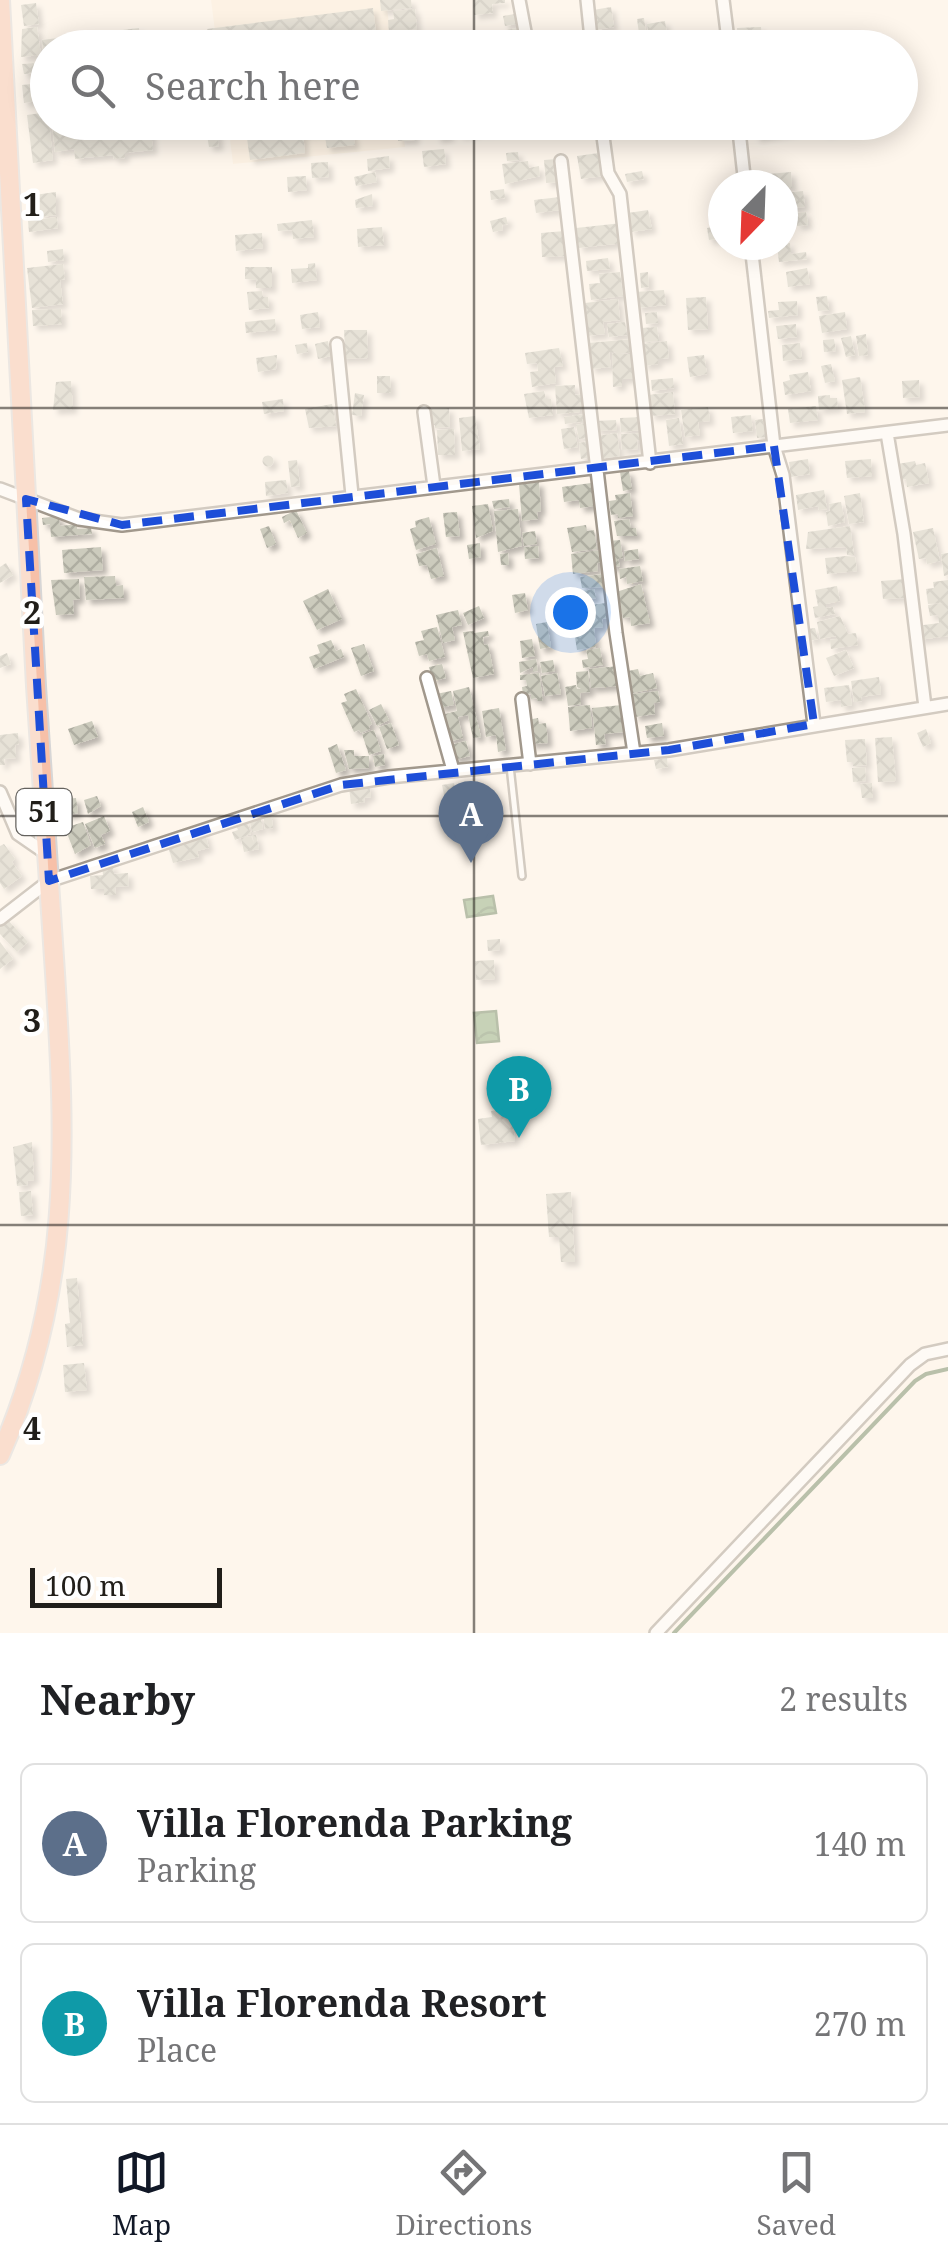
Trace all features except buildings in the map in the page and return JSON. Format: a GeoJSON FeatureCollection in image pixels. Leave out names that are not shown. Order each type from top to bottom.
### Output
{"type":"FeatureCollection","features":[{"type":"Feature","properties":{"kind":"highway","name":"51"},"geometry":{"type":"LineString","coordinates":[[0,0],[64,1118],[60,1220],[39,1346],[0,1454]]}},
{"type":"Feature","properties":{"kind":"street"},"geometry":{"type":"LineString","coordinates":[[519,0],[525,30]]}},
{"type":"Feature","properties":{"kind":"street"},"geometry":{"type":"LineString","coordinates":[[587,0],[590,30]]}},
{"type":"Feature","properties":{"kind":"street"},"geometry":{"type":"LineString","coordinates":[[722,0],[726,30]]}},
{"type":"Feature","properties":{"kind":"street"},"geometry":{"type":"LineString","coordinates":[[604,140],[608,173],[620,194],[650,463]]}},
{"type":"Feature","properties":{"kind":"street"},"geometry":{"type":"LineString","coordinates":[[740,140],[743,170]]}},
{"type":"Feature","properties":{"kind":"street"},"geometry":{"type":"LineString","coordinates":[[561,161],[596,470],[634,753]]}},
{"type":"Feature","properties":{"kind":"street"},"geometry":{"type":"LineString","coordinates":[[753,260],[774,446],[783,474],[814,724]]}},
{"type":"Feature","properties":{"kind":"street"},"geometry":{"type":"LineString","coordinates":[[337,344],[352,495]]}},
{"type":"Feature","properties":{"kind":"street"},"geometry":{"type":"LineString","coordinates":[[424,412],[434,486]]}},
{"type":"Feature","properties":{"kind":"street"},"geometry":{"type":"LineString","coordinates":[[0,489],[79,519],[122,525],[948,425]]}},
{"type":"Feature","properties":{"kind":"street"},"geometry":{"type":"LineString","coordinates":[[887,433],[925,707]]}},
{"type":"Feature","properties":{"kind":"street"},"geometry":{"type":"LineString","coordinates":[[427,678],[453,770]]}},
{"type":"Feature","properties":{"kind":"street"},"geometry":{"type":"LineString","coordinates":[[522,699],[530,764]]}},
{"type":"Feature","properties":{"kind":"street"},"geometry":{"type":"LineString","coordinates":[[0,919],[49,881],[341,785],[634,753],[948,704]]}},
{"type":"Feature","properties":{"kind":"street"},"geometry":{"type":"LineString","coordinates":[[0,792],[18,834],[47,854]]}},
{"type":"Feature","properties":{"kind":"street"},"geometry":{"type":"LineString","coordinates":[[656,1633],[910,1366],[926,1354],[948,1350]]}},
{"type":"Feature","properties":{"kind":"lane"},"geometry":{"type":"LineString","coordinates":[[510,766],[522,876]]}},
{"type":"Feature","properties":{"kind":"highlighted area"},"geometry":{"type":"Polygon","coordinates":[[[774,446],[814,724],[669,750],[341,785],[49,881],[26,499],[122,525],[774,446]]]}},
{"type":"Feature","properties":{"kind":"shaded area"},"geometry":{"type":"Polygon","coordinates":[[[211,0],[386,0],[390,30],[215,30],[211,0]]]}},
{"type":"Feature","properties":{"kind":"shaded area"},"geometry":{"type":"Polygon","coordinates":[[[230,140],[404,140],[405,147],[233,164],[230,140]]]}},
{"type":"Feature","properties":{"kind":"water"},"geometry":{"type":"Polygon","coordinates":[[[493,896],[496,913],[467,917],[464,900],[493,896]]]}},
{"type":"Feature","properties":{"kind":"water"},"geometry":{"type":"Polygon","coordinates":[[[496,1011],[499,1041],[477,1043],[474,1013],[496,1011]]]}},
{"type":"Feature","properties":{"kind":"waterway"},"geometry":{"type":"LineString","coordinates":[[674,1633],[915,1381],[948,1369]]}},
{"type":"Feature","properties":{"kind":"place","name":"Villa Florenda Parking"},"geometry":{"type":"Point","coordinates":[471,863]}},
{"type":"Feature","properties":{"kind":"place","name":"Villa Florenda Resort"},"geometry":{"type":"Point","coordinates":[519,1138]}}]}
